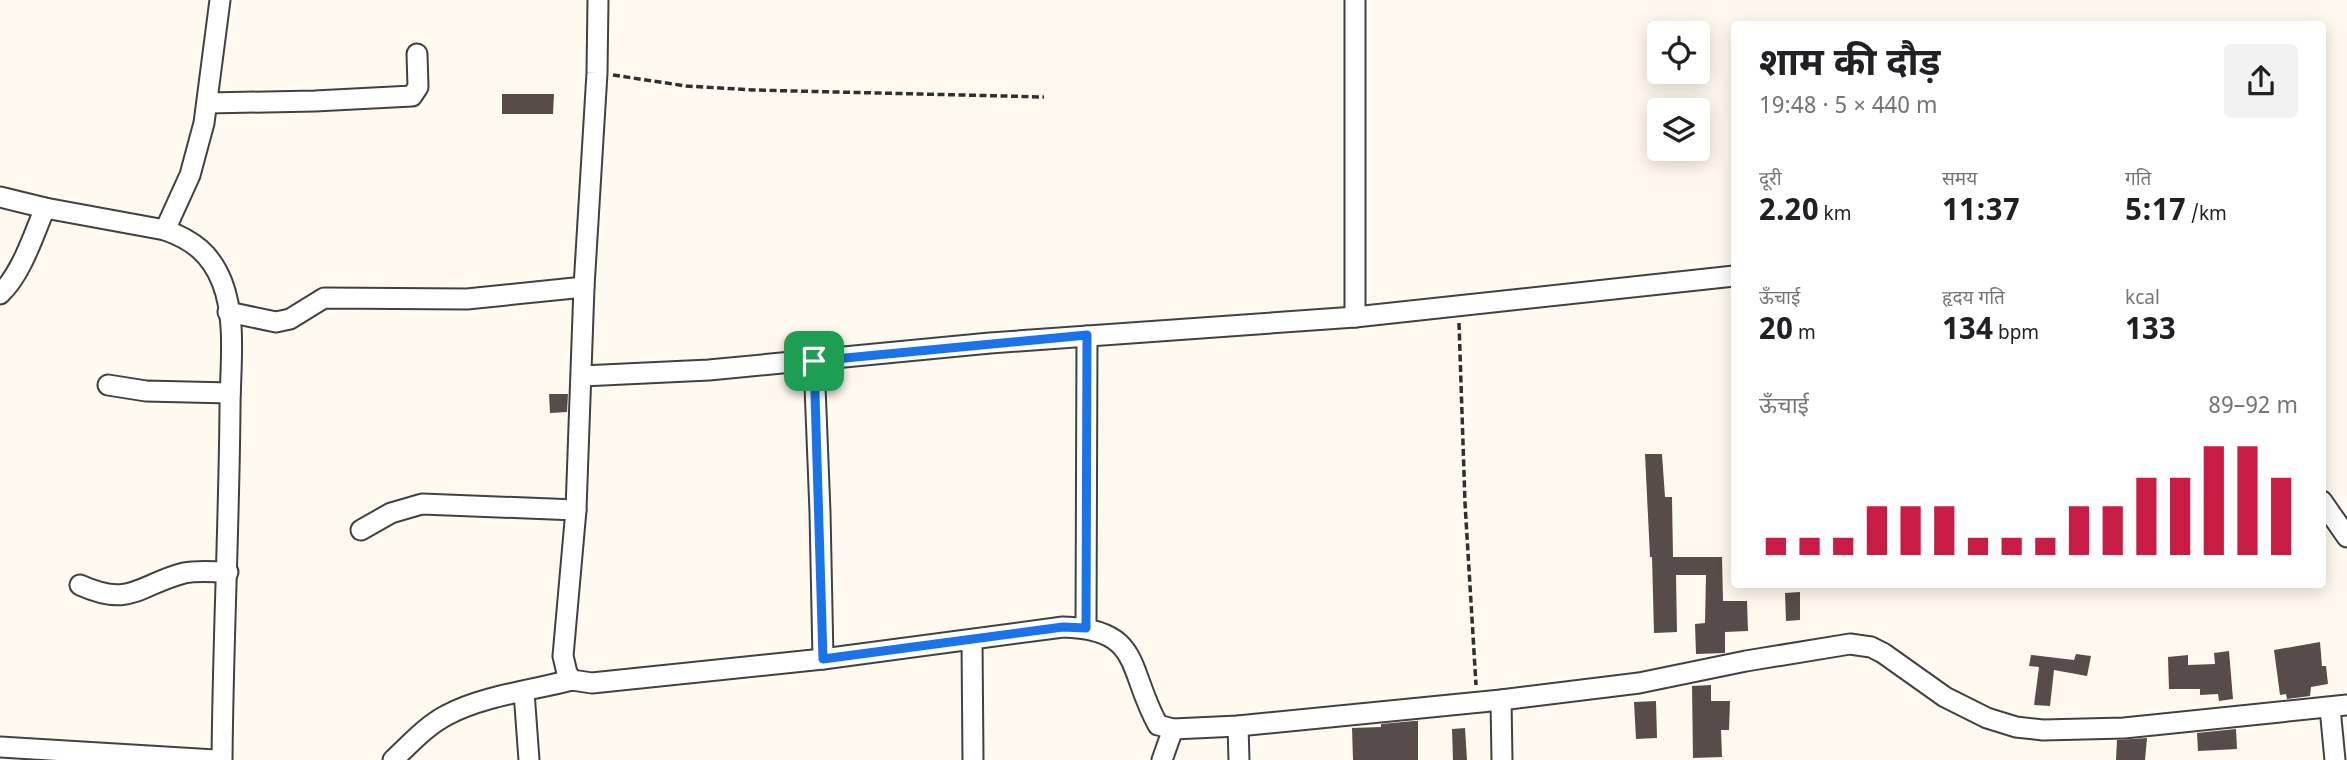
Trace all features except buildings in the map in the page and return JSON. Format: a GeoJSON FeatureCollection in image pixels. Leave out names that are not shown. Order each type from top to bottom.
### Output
{"type":"FeatureCollection","features":[{"type":"Feature","properties":{"kind":"street"},"geometry":{"type":"LineString","coordinates":[[166,230],[190,175],[208,103],[220,0]]}},
{"type":"Feature","properties":{"kind":"street"},"geometry":{"type":"LineString","coordinates":[[572,680],[567,673],[563,656],[576,510],[583,288],[597,73],[598,0]]}},
{"type":"Feature","properties":{"kind":"street"},"geometry":{"type":"LineString","coordinates":[[1355,0],[1355,317]]}},
{"type":"Feature","properties":{"kind":"street"},"geometry":{"type":"LineString","coordinates":[[208,103],[412,96],[418,88],[417,54]]}},
{"type":"Feature","properties":{"kind":"street"},"geometry":{"type":"LineString","coordinates":[[0,197],[166,230],[195,243],[205,252],[222,283],[228,312],[230,393],[222,760]]}},
{"type":"Feature","properties":{"kind":"street"},"geometry":{"type":"LineString","coordinates":[[0,294],[11,281],[45,208]]}},
{"type":"Feature","properties":{"kind":"street"},"geometry":{"type":"LineString","coordinates":[[582,376],[709,370],[1087,335],[1355,317],[1731,276]]}},
{"type":"Feature","properties":{"kind":"street"},"geometry":{"type":"LineString","coordinates":[[228,312],[276,322],[290,319],[324,298],[467,299],[583,288]]}},
{"type":"Feature","properties":{"kind":"street"},"geometry":{"type":"LineString","coordinates":[[1086,628],[1087,335]]}},
{"type":"Feature","properties":{"kind":"street"},"geometry":{"type":"LineString","coordinates":[[814,361],[823,659]]}},
{"type":"Feature","properties":{"kind":"street"},"geometry":{"type":"LineString","coordinates":[[108,385],[146,390],[230,393]]}},
{"type":"Feature","properties":{"kind":"street"},"geometry":{"type":"LineString","coordinates":[[361,530],[391,513],[422,504],[576,510]]}},
{"type":"Feature","properties":{"kind":"street"},"geometry":{"type":"LineString","coordinates":[[2326,507],[2347,537]]}},
{"type":"Feature","properties":{"kind":"street"},"geometry":{"type":"LineString","coordinates":[[80,586],[114,596],[141,590],[185,573],[228,572]]}},
{"type":"Feature","properties":{"kind":"street"},"geometry":{"type":"LineString","coordinates":[[393,760],[426,729],[450,713],[486,701],[572,680],[592,683],[823,659],[1063,627],[1086,628],[1116,639],[1136,668],[1158,725],[1173,729],[1238,726],[1501,700],[1639,683],[1746,661],[1860,644],[1883,653],[1964,708],[2016,727],[2055,730],[2124,728],[2338,707],[2335,760]]}},
{"type":"Feature","properties":{"kind":"street"},"geometry":{"type":"LineString","coordinates":[[972,640],[973,760]]}},
{"type":"Feature","properties":{"kind":"street"},"geometry":{"type":"LineString","coordinates":[[524,692],[529,760]]}},
{"type":"Feature","properties":{"kind":"street"},"geometry":{"type":"LineString","coordinates":[[1501,700],[1502,760]]}},
{"type":"Feature","properties":{"kind":"street"},"geometry":{"type":"LineString","coordinates":[[1238,726],[1239,760]]}},
{"type":"Feature","properties":{"kind":"street"},"geometry":{"type":"LineString","coordinates":[[1162,760],[1173,729]]}},
{"type":"Feature","properties":{"kind":"street"},"geometry":{"type":"LineString","coordinates":[[0,747],[215,760]]}},
{"type":"Feature","properties":{"kind":"path"},"geometry":{"type":"LineString","coordinates":[[597,73],[686,86],[754,90],[1044,97]]}},
{"type":"Feature","properties":{"kind":"path"},"geometry":{"type":"LineString","coordinates":[[1458,306],[1465,503],[1477,701]]}},
{"type":"Feature","properties":{"kind":"route"},"geometry":{"type":"LineString","coordinates":[[1087,335],[1086,628],[1063,627],[823,659],[814,361],[1087,335]]}}]}
